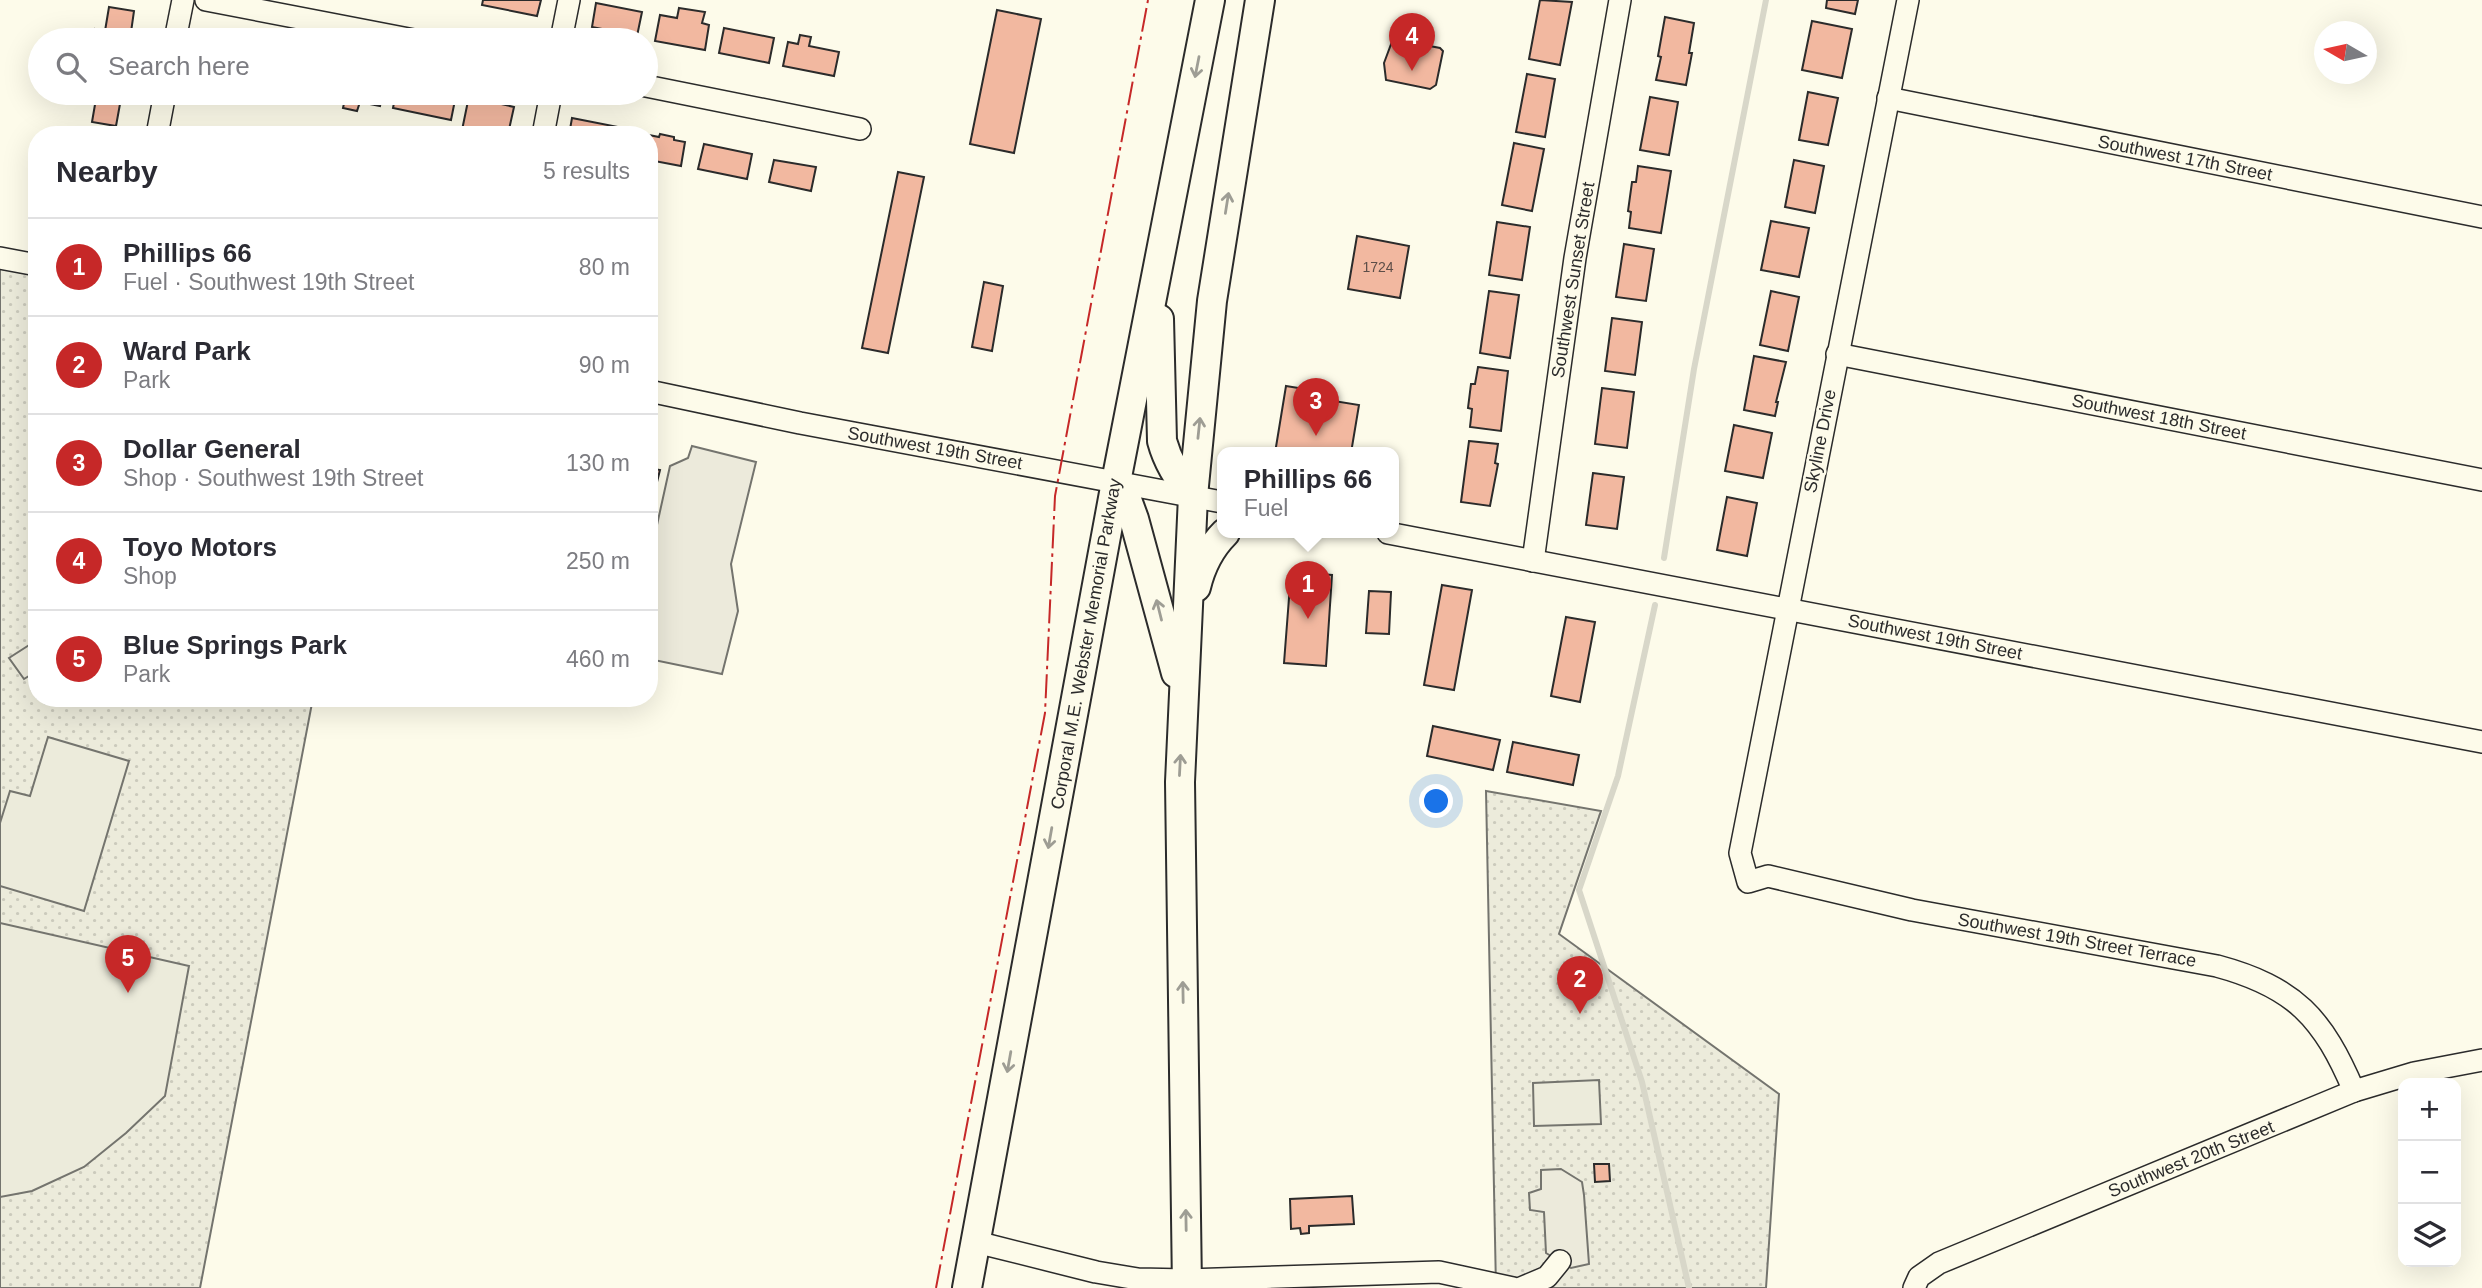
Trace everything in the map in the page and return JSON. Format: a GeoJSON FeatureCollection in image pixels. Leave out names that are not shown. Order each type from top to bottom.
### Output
{"type":"FeatureCollection","features":[{"type":"Feature","properties":{"kind":"main road","name":"Corporal M.E. Webster Memorial Parkway"},"geometry":{"type":"LineString","coordinates":[[967,1288],[1116,482],[1210,0]]}},
{"type":"Feature","properties":{"kind":"main road"},"geometry":{"type":"LineString","coordinates":[[1187,1284],[1180,782],[1193,496],[1212,302],[1260,0]]}},
{"type":"Feature","properties":{"kind":"main road"},"geometry":{"type":"LineString","coordinates":[[1157,271],[1162,441],[1166,458],[1193,496]]}},
{"type":"Feature","properties":{"kind":"main road"},"geometry":{"type":"LineString","coordinates":[[1116,482],[1126,497],[1142,543],[1183,699]]}},
{"type":"Feature","properties":{"kind":"main road"},"geometry":{"type":"LineString","coordinates":[[1187,620],[1201,568],[1222,538]]}},
{"type":"Feature","properties":{"kind":"street"},"geometry":{"type":"LineString","coordinates":[[177,28],[183,0]]}},
{"type":"Feature","properties":{"kind":"street"},"geometry":{"type":"LineString","coordinates":[[206,0],[352,28]]}},
{"type":"Feature","properties":{"kind":"street"},"geometry":{"type":"LineString","coordinates":[[563,28],[569,0]]}},
{"type":"Feature","properties":{"kind":"street","name":"Southwest Sunset Street"},"geometry":{"type":"LineString","coordinates":[[1533,561],[1575,258],[1620,0]]}},
{"type":"Feature","properties":{"kind":"street","name":"Skyline Drive"},"geometry":{"type":"LineString","coordinates":[[1748,882],[1740,853],[1908,0]]}},
{"type":"Feature","properties":{"kind":"street"},"geometry":{"type":"LineString","coordinates":[[658,88],[860,129]]}},
{"type":"Feature","properties":{"kind":"street","name":"Southwest 17th Street"},"geometry":{"type":"LineString","coordinates":[[1888,98],[2482,217]]}},
{"type":"Feature","properties":{"kind":"street"},"geometry":{"type":"LineString","coordinates":[[159,126],[163,105]]}},
{"type":"Feature","properties":{"kind":"street"},"geometry":{"type":"LineString","coordinates":[[545,126],[549,105]]}},
{"type":"Feature","properties":{"kind":"street"},"geometry":{"type":"LineString","coordinates":[[0,258],[28,263]]}},
{"type":"Feature","properties":{"kind":"street","name":"Southwest 18th Street"},"geometry":{"type":"LineString","coordinates":[[1837,354],[2482,480]]}},
{"type":"Feature","properties":{"kind":"street","name":"Southwest 19th Street"},"geometry":{"type":"LineString","coordinates":[[658,393],[800,423],[1217,501]]}},
{"type":"Feature","properties":{"kind":"street","name":"Southwest 19th Street"},"geometry":{"type":"LineString","coordinates":[[1399,535],[2482,742]]}},
{"type":"Feature","properties":{"kind":"street","name":"Southwest 19th Street Terrace"},"geometry":{"type":"LineString","coordinates":[[1748,882],[1768,876],[1912,909],[2248,974],[2298,1003],[2322,1027],[2340,1056],[2354,1091]]}},
{"type":"Feature","properties":{"kind":"street","name":"Southwest 20th Street"},"geometry":{"type":"LineString","coordinates":[[1914,1288],[1919,1277],[1939,1263],[2354,1091],[2414,1073],[2482,1060]]}},
{"type":"Feature","properties":{"kind":"street"},"geometry":{"type":"LineString","coordinates":[[976,1242],[1096,1272],[1187,1284],[1439,1272],[1513,1288]]}},
{"type":"Feature","properties":{"kind":"street"},"geometry":{"type":"LineString","coordinates":[[1521,1288],[1546,1277],[1560,1261]]}},
{"type":"Feature","properties":{"kind":"shaded area"},"geometry":{"type":"Polygon","coordinates":[[[0,255],[28,261],[28,707],[311,707],[200,1288],[0,1288],[0,255]]]}},
{"type":"Feature","properties":{"kind":"shaded area"},"geometry":{"type":"Polygon","coordinates":[[[692,446],[756,462],[731,564],[738,611],[722,674],[658,661],[658,520],[670,466],[688,458],[692,446]]]}},
{"type":"Feature","properties":{"kind":"shaded area"},"geometry":{"type":"Polygon","coordinates":[[[28,646],[28,677],[24,679],[9,658],[28,646]]]}},
{"type":"Feature","properties":{"kind":"shaded area"},"geometry":{"type":"Polygon","coordinates":[[[48,737],[129,761],[84,911],[0,886],[0,823],[10,791],[30,796],[48,737]]]}},
{"type":"Feature","properties":{"kind":"shaded area"},"geometry":{"type":"Polygon","coordinates":[[[1486,791],[1601,811],[1559,934],[1779,1094],[1766,1288],[1496,1288],[1486,791]]]}},
{"type":"Feature","properties":{"kind":"shaded area"},"geometry":{"type":"Polygon","coordinates":[[[0,923],[189,966],[165,1096],[126,1133],[84,1167],[32,1191],[0,1197],[0,923]]]}},
{"type":"Feature","properties":{"kind":"shaded area"},"geometry":{"type":"Polygon","coordinates":[[[1599,1080],[1601,1124],[1534,1126],[1533,1083],[1599,1080]]]}},
{"type":"Feature","properties":{"kind":"shaded area"},"geometry":{"type":"Polygon","coordinates":[[[1561,1169],[1582,1182],[1584,1195],[1589,1264],[1571,1268],[1546,1253],[1544,1212],[1530,1210],[1529,1193],[1541,1189],[1541,1170],[1561,1169]]]}},
{"type":"Feature","properties":{"kind":"building"},"geometry":{"type":"Polygon","coordinates":[[[483,0],[541,0],[537,16],[482,5],[483,0]]]}},
{"type":"Feature","properties":{"kind":"building"},"geometry":{"type":"Polygon","coordinates":[[[1540,0],[1572,2],[1560,65],[1529,59],[1540,0]]]}},
{"type":"Feature","properties":{"kind":"building"},"geometry":{"type":"Polygon","coordinates":[[[1827,0],[1858,0],[1855,14],[1826,8],[1827,0]]]}},
{"type":"Feature","properties":{"kind":"building"},"geometry":{"type":"Polygon","coordinates":[[[596,3],[642,12],[639,28],[592,27],[596,3]]]}},
{"type":"Feature","properties":{"kind":"building"},"geometry":{"type":"Polygon","coordinates":[[[109,7],[134,11],[132,28],[106,28],[109,7]]]}},
{"type":"Feature","properties":{"kind":"building"},"geometry":{"type":"Polygon","coordinates":[[[679,8],[705,12],[702,23],[709,25],[705,50],[658,42],[660,15],[677,18],[679,8]]]}},
{"type":"Feature","properties":{"kind":"building"},"geometry":{"type":"Polygon","coordinates":[[[997,10],[1041,19],[1014,153],[970,144],[997,10]]]}},
{"type":"Feature","properties":{"kind":"building"},"geometry":{"type":"Polygon","coordinates":[[[1665,17],[1694,23],[1686,85],[1656,80],[1665,17]]]}},
{"type":"Feature","properties":{"kind":"building"},"geometry":{"type":"Polygon","coordinates":[[[1812,21],[1852,29],[1842,78],[1802,70],[1812,21]]]}},
{"type":"Feature","properties":{"kind":"building"},"geometry":{"type":"Polygon","coordinates":[[[724,28],[774,38],[769,63],[719,53],[724,28]]]}},
{"type":"Feature","properties":{"kind":"building"},"geometry":{"type":"Polygon","coordinates":[[[800,35],[811,37],[809,46],[839,52],[834,76],[783,66],[788,42],[798,44],[800,35]]]}},
{"type":"Feature","properties":{"kind":"building"},"geometry":{"type":"Polygon","coordinates":[[[1393,39],[1440,48],[1443,51],[1436,85],[1430,89],[1386,80],[1384,63],[1393,39]]]}},
{"type":"Feature","properties":{"kind":"building"},"geometry":{"type":"Polygon","coordinates":[[[1527,74],[1555,79],[1545,137],[1516,132],[1527,74]]]}},
{"type":"Feature","properties":{"kind":"building"},"geometry":{"type":"Polygon","coordinates":[[[1808,92],[1838,98],[1828,145],[1799,140],[1808,92]]]}},
{"type":"Feature","properties":{"kind":"building"},"geometry":{"type":"Polygon","coordinates":[[[1650,97],[1678,102],[1669,155],[1640,150],[1650,97]]]}},
{"type":"Feature","properties":{"kind":"building"},"geometry":{"type":"Polygon","coordinates":[[[95,105],[120,105],[116,126],[92,122],[95,105]]]}},
{"type":"Feature","properties":{"kind":"building"},"geometry":{"type":"Polygon","coordinates":[[[344,105],[359,105],[357,111],[343,108],[344,105]]]}},
{"type":"Feature","properties":{"kind":"building"},"geometry":{"type":"Polygon","coordinates":[[[394,105],[454,105],[451,120],[393,108],[394,105]]]}},
{"type":"Feature","properties":{"kind":"building"},"geometry":{"type":"Polygon","coordinates":[[[467,105],[514,107],[510,126],[463,126],[467,105]]]}},
{"type":"Feature","properties":{"kind":"building"},"geometry":{"type":"Polygon","coordinates":[[[572,118],[613,126],[571,126],[572,118]]]}},
{"type":"Feature","properties":{"kind":"building"},"geometry":{"type":"Polygon","coordinates":[[[660,134],[685,142],[681,166],[658,162],[660,134]]]}},
{"type":"Feature","properties":{"kind":"building"},"geometry":{"type":"Polygon","coordinates":[[[1514,143],[1544,149],[1532,211],[1502,205],[1514,143]]]}},
{"type":"Feature","properties":{"kind":"building"},"geometry":{"type":"Polygon","coordinates":[[[704,144],[752,154],[747,179],[698,169],[704,144]]]}},
{"type":"Feature","properties":{"kind":"building"},"geometry":{"type":"Polygon","coordinates":[[[774,160],[816,167],[811,191],[769,182],[774,160]]]}},
{"type":"Feature","properties":{"kind":"building"},"geometry":{"type":"Polygon","coordinates":[[[1794,160],[1824,166],[1815,213],[1785,207],[1794,160]]]}},
{"type":"Feature","properties":{"kind":"building"},"geometry":{"type":"Polygon","coordinates":[[[1638,166],[1671,171],[1661,233],[1629,228],[1631,212],[1628,211],[1632,182],[1636,182],[1638,166]]]}},
{"type":"Feature","properties":{"kind":"building"},"geometry":{"type":"Polygon","coordinates":[[[898,172],[924,177],[888,353],[862,348],[898,172]]]}},
{"type":"Feature","properties":{"kind":"building"},"geometry":{"type":"Polygon","coordinates":[[[1771,221],[1809,228],[1799,277],[1761,270],[1771,221]]]}},
{"type":"Feature","properties":{"kind":"building"},"geometry":{"type":"Polygon","coordinates":[[[1497,222],[1530,227],[1522,280],[1489,275],[1497,222]]]}},
{"type":"Feature","properties":{"kind":"building"},"geometry":{"type":"Polygon","coordinates":[[[1357,236],[1409,246],[1400,298],[1348,289],[1357,236]]]}},
{"type":"Feature","properties":{"kind":"building"},"geometry":{"type":"Polygon","coordinates":[[[1624,244],[1654,249],[1646,301],[1616,297],[1624,244]]]}},
{"type":"Feature","properties":{"kind":"building"},"geometry":{"type":"Polygon","coordinates":[[[984,282],[1003,286],[992,351],[972,347],[984,282]]]}},
{"type":"Feature","properties":{"kind":"building"},"geometry":{"type":"Polygon","coordinates":[[[1489,291],[1519,295],[1510,358],[1480,353],[1489,291]]]}},
{"type":"Feature","properties":{"kind":"building"},"geometry":{"type":"Polygon","coordinates":[[[1771,291],[1799,297],[1788,351],[1760,345],[1771,291]]]}},
{"type":"Feature","properties":{"kind":"building"},"geometry":{"type":"Polygon","coordinates":[[[1612,318],[1642,322],[1635,375],[1605,371],[1612,318]]]}},
{"type":"Feature","properties":{"kind":"building"},"geometry":{"type":"Polygon","coordinates":[[[1754,356],[1786,362],[1775,416],[1744,410],[1754,356]]]}},
{"type":"Feature","properties":{"kind":"building"},"geometry":{"type":"Polygon","coordinates":[[[1478,367],[1508,371],[1501,431],[1470,427],[1472,409],[1468,408],[1471,384],[1475,384],[1478,367]]]}},
{"type":"Feature","properties":{"kind":"building"},"geometry":{"type":"Polygon","coordinates":[[[1286,386],[1311,390],[1309,397],[1359,405],[1352,447],[1276,447],[1286,386]]]}},
{"type":"Feature","properties":{"kind":"building"},"geometry":{"type":"Polygon","coordinates":[[[1602,388],[1634,392],[1627,448],[1595,444],[1602,388]]]}},
{"type":"Feature","properties":{"kind":"building"},"geometry":{"type":"Polygon","coordinates":[[[1734,425],[1772,433],[1763,478],[1725,471],[1734,425]]]}},
{"type":"Feature","properties":{"kind":"building"},"geometry":{"type":"Polygon","coordinates":[[[1469,441],[1498,444],[1495,463],[1498,464],[1490,506],[1461,502],[1469,441]]]}},
{"type":"Feature","properties":{"kind":"building"},"geometry":{"type":"Polygon","coordinates":[[[1593,473],[1624,477],[1617,529],[1586,525],[1593,473]]]}},
{"type":"Feature","properties":{"kind":"building"},"geometry":{"type":"Polygon","coordinates":[[[1727,497],[1757,503],[1747,556],[1717,550],[1727,497]]]}},
{"type":"Feature","properties":{"kind":"building"},"geometry":{"type":"Polygon","coordinates":[[[1291,572],[1332,575],[1326,666],[1284,663],[1291,572]]]}},
{"type":"Feature","properties":{"kind":"building"},"geometry":{"type":"Polygon","coordinates":[[[1442,585],[1472,590],[1454,690],[1424,685],[1442,585]]]}},
{"type":"Feature","properties":{"kind":"building"},"geometry":{"type":"Polygon","coordinates":[[[1369,591],[1391,592],[1389,634],[1366,633],[1369,591]]]}},
{"type":"Feature","properties":{"kind":"building"},"geometry":{"type":"Polygon","coordinates":[[[1566,617],[1595,622],[1580,702],[1551,696],[1566,617]]]}},
{"type":"Feature","properties":{"kind":"building"},"geometry":{"type":"Polygon","coordinates":[[[1433,726],[1500,740],[1493,770],[1427,756],[1433,726]]]}},
{"type":"Feature","properties":{"kind":"building"},"geometry":{"type":"Polygon","coordinates":[[[1513,742],[1579,755],[1573,785],[1507,772],[1513,742]]]}},
{"type":"Feature","properties":{"kind":"building"},"geometry":{"type":"Polygon","coordinates":[[[1594,1164],[1609,1164],[1610,1181],[1595,1182],[1594,1164]]]}},
{"type":"Feature","properties":{"kind":"building"},"geometry":{"type":"Polygon","coordinates":[[[1352,1196],[1354,1224],[1309,1226],[1309,1233],[1301,1234],[1300,1228],[1291,1229],[1290,1199],[1352,1196]]]}},
{"type":"Feature","properties":{"kind":"waterway"},"geometry":{"type":"LineString","coordinates":[[1664,558],[1694,369],[1766,0]]}},
{"type":"Feature","properties":{"kind":"waterway"},"geometry":{"type":"LineString","coordinates":[[1655,605],[1618,776],[1579,890],[1642,1082],[1689,1288]]}},
{"type":"Feature","properties":{"kind":"power"},"geometry":{"type":"LineString","coordinates":[[936,1288],[1045,713],[1055,496],[1148,0]]}},
{"type":"Feature","properties":{"kind":"place","name":"Toyo Motors"},"geometry":{"type":"Point","coordinates":[1412,71]}},
{"type":"Feature","properties":{"kind":"place","name":"Dollar General"},"geometry":{"type":"Point","coordinates":[1316,436]}},
{"type":"Feature","properties":{"kind":"place","name":"Phillips 66"},"geometry":{"type":"Point","coordinates":[1308,619]}},
{"type":"Feature","properties":{"kind":"place","name":"Blue Springs Park"},"geometry":{"type":"Point","coordinates":[128,993]}},
{"type":"Feature","properties":{"kind":"place","name":"Ward Park"},"geometry":{"type":"Point","coordinates":[1580,1014]}}]}
